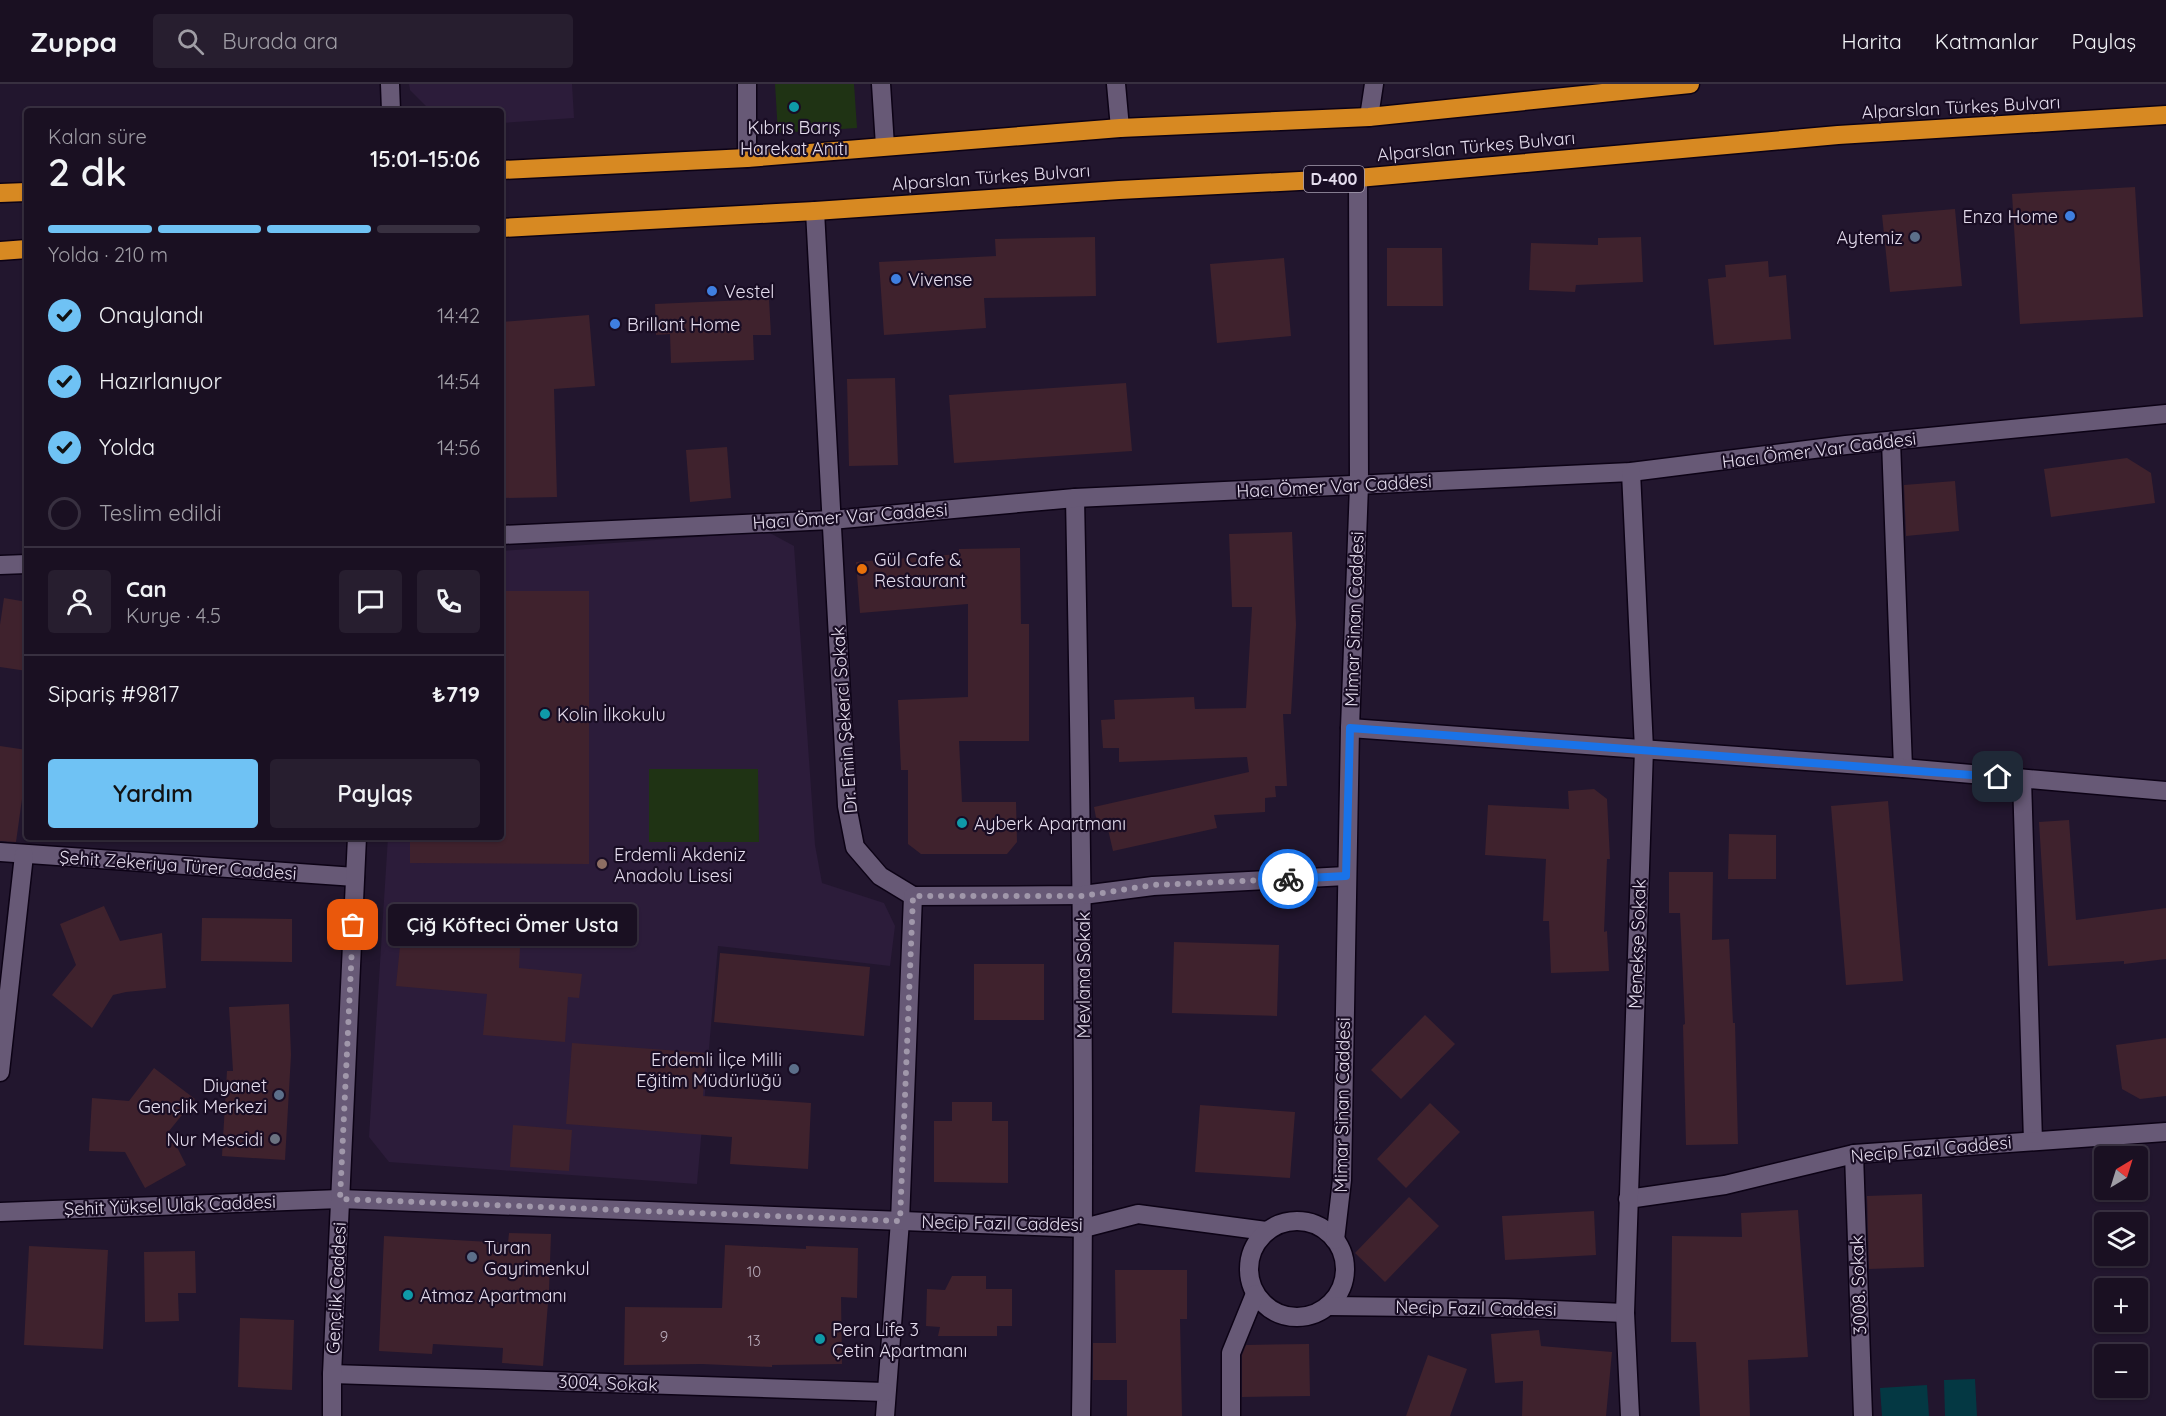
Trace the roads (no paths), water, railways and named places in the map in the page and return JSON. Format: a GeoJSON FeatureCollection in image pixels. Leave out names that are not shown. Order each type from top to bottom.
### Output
{"type":"FeatureCollection","features":[{"type":"Feature","properties":{"kind":"highway"},"geometry":{"type":"LineString","coordinates":[[504,170],[747,158],[1120,128],[1369,117],[1690,84]]}},
{"type":"Feature","properties":{"kind":"highway","name":"Alparslan Türkeş Bulvarı"},"geometry":{"type":"LineString","coordinates":[[504,228],[815,211],[1119,190],[1358,178],[1838,135],[2166,115]]}},
{"type":"Feature","properties":{"kind":"highway"},"geometry":{"type":"LineString","coordinates":[[0,194],[24,192]]}},
{"type":"Feature","properties":{"kind":"highway"},"geometry":{"type":"LineString","coordinates":[[0,251],[24,249]]}},
{"type":"Feature","properties":{"kind":"street"},"geometry":{"type":"LineString","coordinates":[[390,84],[392,108]]}},
{"type":"Feature","properties":{"kind":"street"},"geometry":{"type":"LineString","coordinates":[[747,84],[747,158]]}},
{"type":"Feature","properties":{"kind":"street"},"geometry":{"type":"LineString","coordinates":[[881,84],[885,147]]}},
{"type":"Feature","properties":{"kind":"street"},"geometry":{"type":"LineString","coordinates":[[1116,84],[1120,128]]}},
{"type":"Feature","properties":{"kind":"street"},"geometry":{"type":"LineString","coordinates":[[1369,117],[1374,84]]}},
{"type":"Feature","properties":{"kind":"street","name":"Mimar Sinan Caddesi"},"geometry":{"type":"LineString","coordinates":[[1335,1240],[1342,1180],[1346,876],[1359,485],[1358,178]]}},
{"type":"Feature","properties":{"kind":"street","name":"Dr. Emin Şekerci Sokak"},"geometry":{"type":"LineString","coordinates":[[815,211],[847,806],[855,847],[880,876],[913,896]]}},
{"type":"Feature","properties":{"kind":"street","name":"Hacı Ömer Var Caddesi"},"geometry":{"type":"LineString","coordinates":[[504,535],[831,520],[1075,498],[1631,472],[1891,441],[2166,414]]}},
{"type":"Feature","properties":{"kind":"street"},"geometry":{"type":"LineString","coordinates":[[1891,441],[1903,768]]}},
{"type":"Feature","properties":{"kind":"street","name":"Menekşe Sokak"},"geometry":{"type":"LineString","coordinates":[[1630,1416],[1625,1313],[1644,749],[1631,472]]}},
{"type":"Feature","properties":{"kind":"street","name":"Mevlana Sokak"},"geometry":{"type":"LineString","coordinates":[[1075,498],[1083,896],[1084,1228],[1081,1416]]}},
{"type":"Feature","properties":{"kind":"street"},"geometry":{"type":"LineString","coordinates":[[0,566],[24,564]]}},
{"type":"Feature","properties":{"kind":"street"},"geometry":{"type":"LineString","coordinates":[[1350,728],[1903,768],[2166,791]]}},
{"type":"Feature","properties":{"kind":"street"},"geometry":{"type":"LineString","coordinates":[[2022,779],[2033,1141]]}},
{"type":"Feature","properties":{"kind":"street","name":"Gençlik Caddesi"},"geometry":{"type":"LineString","coordinates":[[332,1416],[332,1374],[357,840]]}},
{"type":"Feature","properties":{"kind":"street","name":"Şehit Zekeriya Türer Caddesi"},"geometry":{"type":"LineString","coordinates":[[0,852],[355,876]]}},
{"type":"Feature","properties":{"kind":"street"},"geometry":{"type":"LineString","coordinates":[[0,1072],[24,855]]}},
{"type":"Feature","properties":{"kind":"street"},"geometry":{"type":"LineString","coordinates":[[885,1416],[885,1392],[900,1221],[913,896],[1083,896],[1153,885],[1346,876]]}},
{"type":"Feature","properties":{"kind":"street","name":"Necip Fazıl Caddesi"},"geometry":{"type":"LineString","coordinates":[[1628,1199],[1725,1185],[1854,1154],[2166,1132]]}},
{"type":"Feature","properties":{"kind":"street","name":"3008. Sokak"},"geometry":{"type":"LineString","coordinates":[[1854,1154],[1863,1416]]}},
{"type":"Feature","properties":{"kind":"street","name":"Necip Fazıl Caddesi"},"geometry":{"type":"LineString","coordinates":[[340,1199],[1084,1228],[1138,1214],[1266,1231]]}},
{"type":"Feature","properties":{"kind":"street","name":"Şehit Yüksel Ulak Caddesi"},"geometry":{"type":"LineString","coordinates":[[0,1212],[340,1199]]}},
{"type":"Feature","properties":{"kind":"street"},"geometry":{"type":"LineString","coordinates":[[1295,1221],[1310,1222],[1324,1229],[1335,1240],[1342,1253],[1345,1268],[1338,1295],[1328,1306],[1313,1315],[1297,1318],[1281,1315],[1266,1306],[1255,1294],[1249,1274],[1250,1254],[1256,1242],[1266,1231],[1279,1224],[1295,1221]]}},
{"type":"Feature","properties":{"kind":"street"},"geometry":{"type":"LineString","coordinates":[[1231,1416],[1232,1353],[1255,1294]]}},
{"type":"Feature","properties":{"kind":"street","name":"Necip Fazıl Caddesi"},"geometry":{"type":"LineString","coordinates":[[1328,1306],[1505,1308],[1625,1313]]}},
{"type":"Feature","properties":{"kind":"street","name":"3004. Sokak"},"geometry":{"type":"LineString","coordinates":[[332,1374],[885,1392]]}},
{"type":"Feature","properties":{"kind":"place","name":"Kıbrıs Barış Harekat Anıtı"},"geometry":{"type":"Point","coordinates":[794,107]}},
{"type":"Feature","properties":{"kind":"place","name":"Enza Home"},"geometry":{"type":"Point","coordinates":[2070,216]}},
{"type":"Feature","properties":{"kind":"place","name":"Aytemiz"},"geometry":{"type":"Point","coordinates":[1915,237]}},
{"type":"Feature","properties":{"kind":"place","name":"Vivense"},"geometry":{"type":"Point","coordinates":[896,279]}},
{"type":"Feature","properties":{"kind":"place","name":"Vestel"},"geometry":{"type":"Point","coordinates":[712,291]}},
{"type":"Feature","properties":{"kind":"place","name":"Brillant Home"},"geometry":{"type":"Point","coordinates":[615,324]}},
{"type":"Feature","properties":{"kind":"place","name":"Gül Cafe & Restaurant"},"geometry":{"type":"Point","coordinates":[862,569]}},
{"type":"Feature","properties":{"kind":"place","name":"Kolin İlkokulu"},"geometry":{"type":"Point","coordinates":[545,714]}},
{"type":"Feature","properties":{"kind":"place","name":"Ayberk Apartmanı"},"geometry":{"type":"Point","coordinates":[962,823]}},
{"type":"Feature","properties":{"kind":"place","name":"Erdemli Akdeniz Anadolu Lisesi"},"geometry":{"type":"Point","coordinates":[602,864]}},
{"type":"Feature","properties":{"kind":"place","name":"Çiğ Köfteci Ömer Usta"},"geometry":{"type":"Point","coordinates":[353,925]}},
{"type":"Feature","properties":{"kind":"place","name":"Erdemli İlçe Milli Eğitim Müdürlüğü"},"geometry":{"type":"Point","coordinates":[794,1069]}},
{"type":"Feature","properties":{"kind":"place","name":"Diyanet Gençlik Merkezi"},"geometry":{"type":"Point","coordinates":[279,1095]}},
{"type":"Feature","properties":{"kind":"place","name":"Nur Mescidi"},"geometry":{"type":"Point","coordinates":[275,1139]}},
{"type":"Feature","properties":{"kind":"place","name":"Turan Gayrimenkul"},"geometry":{"type":"Point","coordinates":[472,1257]}},
{"type":"Feature","properties":{"kind":"place","name":"Atmaz Apartmanı"},"geometry":{"type":"Point","coordinates":[408,1295]}},
{"type":"Feature","properties":{"kind":"place","name":"Pera Life 3 Çetin Apartmanı"},"geometry":{"type":"Point","coordinates":[820,1339]}}]}
